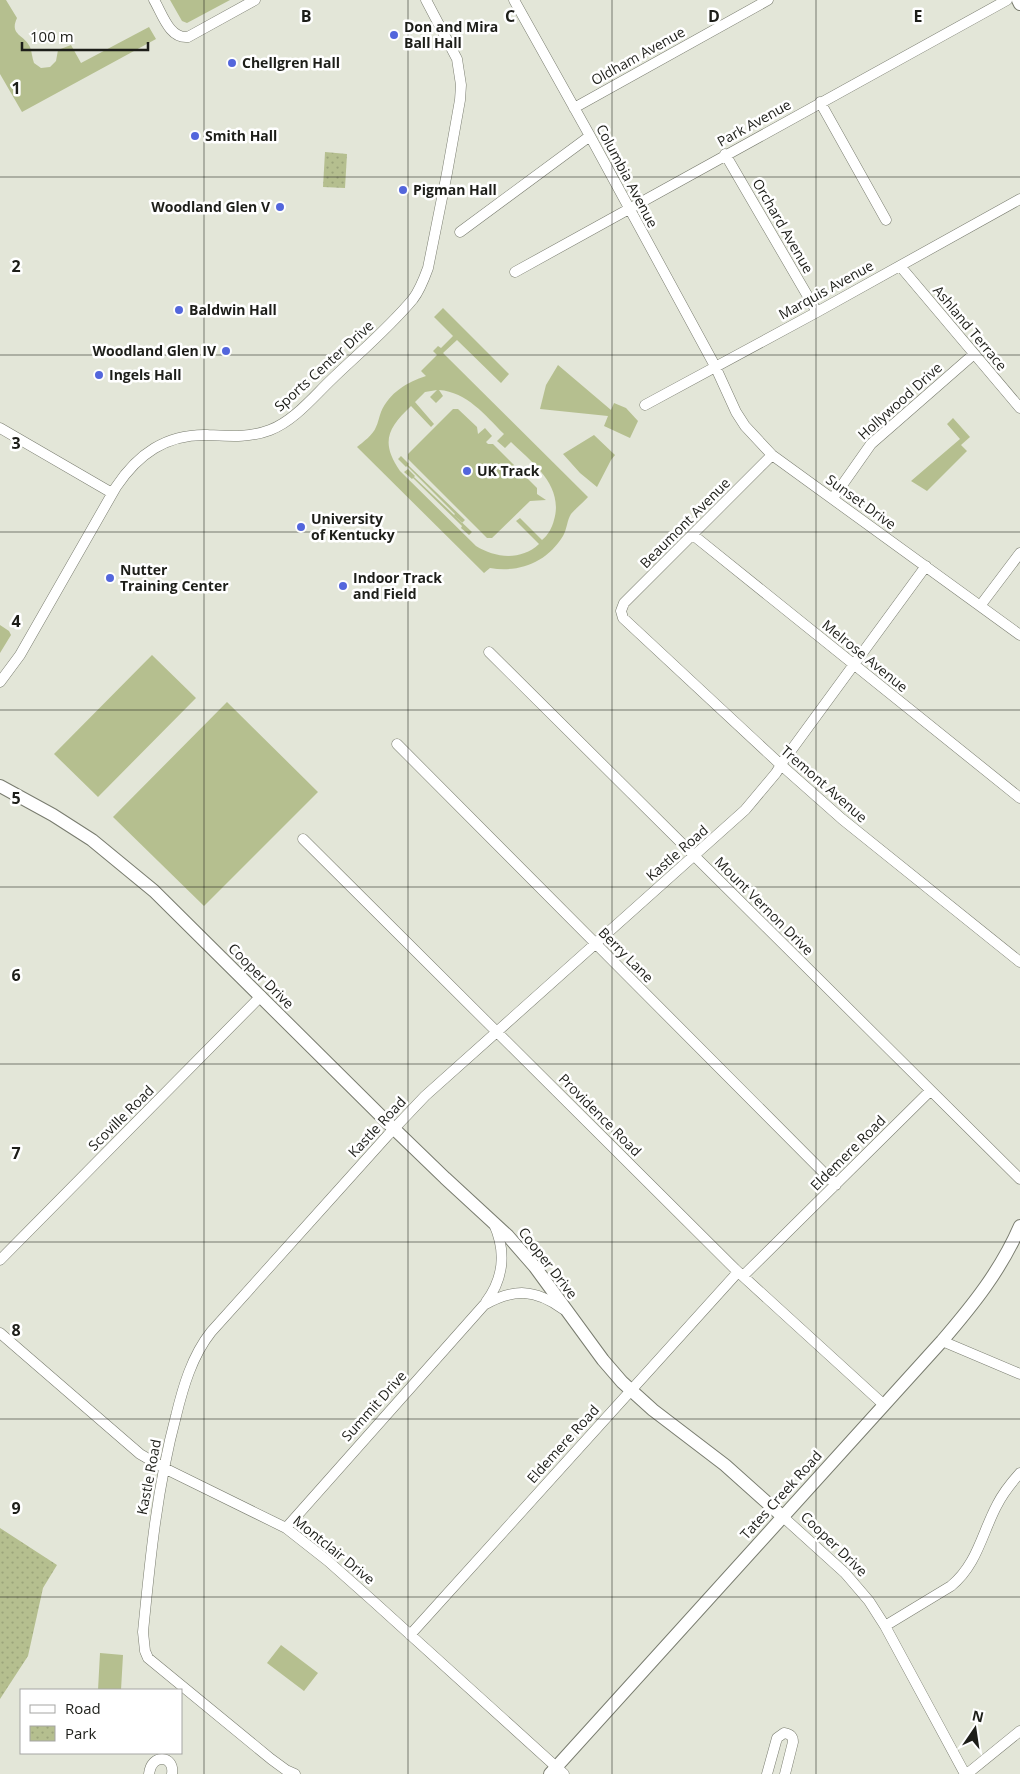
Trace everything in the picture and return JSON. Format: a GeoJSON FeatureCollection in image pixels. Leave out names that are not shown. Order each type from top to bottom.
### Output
{"type":"FeatureCollection","features":[{"type":"Feature","properties":{"kind":"main road"},"geometry":{"type":"LineString","coordinates":[[1018,0],[1020,4]]}},
{"type":"Feature","properties":{"kind":"main road","name":"Cooper Drive"},"geometry":{"type":"LineString","coordinates":[[0,786],[66,823],[109,853],[160,898],[394,1129],[524,1252],[603,1360],[631,1390],[711,1454],[782,1516]]}},
{"type":"Feature","properties":{"kind":"main road","name":"Tates Creek Road"},"geometry":{"type":"LineString","coordinates":[[556,1772],[782,1516],[970,1309],[1008,1253],[1020,1226]]}},
{"type":"Feature","properties":{"kind":"street"},"geometry":{"type":"LineString","coordinates":[[154,0],[173,33],[180,37],[188,37],[255,0]]}},
{"type":"Feature","properties":{"kind":"street","name":"Sports Center Drive"},"geometry":{"type":"LineString","coordinates":[[0,682],[20,655],[126,471],[148,452],[169,441],[184,436],[241,437],[271,430],[291,418],[414,298],[428,268],[461,92],[456,59],[426,0]]}},
{"type":"Feature","properties":{"kind":"street","name":"Columbia Avenue"},"geometry":{"type":"LineString","coordinates":[[514,0],[715,366]]}},
{"type":"Feature","properties":{"kind":"street","name":"Oldham Avenue"},"geometry":{"type":"LineString","coordinates":[[574,108],[768,0]]}},
{"type":"Feature","properties":{"kind":"street","name":"Park Avenue"},"geometry":{"type":"LineString","coordinates":[[515,272],[725,154],[1007,0]]}},
{"type":"Feature","properties":{"kind":"street"},"geometry":{"type":"LineString","coordinates":[[820,102],[886,220]]}},
{"type":"Feature","properties":{"kind":"street"},"geometry":{"type":"LineString","coordinates":[[460,232],[590,136]]}},
{"type":"Feature","properties":{"kind":"street","name":"Orchard Avenue"},"geometry":{"type":"LineString","coordinates":[[725,154],[817,312]]}},
{"type":"Feature","properties":{"kind":"street","name":"Marquis Avenue"},"geometry":{"type":"LineString","coordinates":[[645,405],[1020,199]]}},
{"type":"Feature","properties":{"kind":"street","name":"Ashland Terrace"},"geometry":{"type":"LineString","coordinates":[[900,266],[1020,408]]}},
{"type":"Feature","properties":{"kind":"street","name":"Hollywood Drive"},"geometry":{"type":"LineString","coordinates":[[832,498],[871,444],[974,354]]}},
{"type":"Feature","properties":{"kind":"street","name":"Sunset Drive"},"geometry":{"type":"LineString","coordinates":[[715,366],[740,420],[772,455],[1020,635]]}},
{"type":"Feature","properties":{"kind":"street"},"geometry":{"type":"LineString","coordinates":[[0,428],[112,493]]}},
{"type":"Feature","properties":{"kind":"street","name":"Beaumont Avenue"},"geometry":{"type":"LineString","coordinates":[[621,614],[624,603],[772,455]]}},
{"type":"Feature","properties":{"kind":"street","name":"Melrose Avenue"},"geometry":{"type":"LineString","coordinates":[[693,535],[1020,798]]}},
{"type":"Feature","properties":{"kind":"street"},"geometry":{"type":"LineString","coordinates":[[980,606],[1020,553]]}},
{"type":"Feature","properties":{"kind":"street","name":"Kastle Road"},"geometry":{"type":"LineString","coordinates":[[295,1774],[271,1759],[148,1658],[145,1651],[143,1632],[155,1516],[164,1468],[181,1398],[194,1359],[206,1338],[425,1096],[746,810],[781,766],[853,664],[926,566]]}},
{"type":"Feature","properties":{"kind":"street","name":"Tremont Avenue"},"geometry":{"type":"LineString","coordinates":[[621,614],[626,622],[781,766],[842,819],[1020,962]]}},
{"type":"Feature","properties":{"kind":"street","name":"Mount Vernon Drive"},"geometry":{"type":"LineString","coordinates":[[489,652],[1020,1179]]}},
{"type":"Feature","properties":{"kind":"street","name":"Berry Lane"},"geometry":{"type":"LineString","coordinates":[[397,744],[836,1185]]}},
{"type":"Feature","properties":{"kind":"street","name":"Providence Road"},"geometry":{"type":"LineString","coordinates":[[303,839],[740,1274],[883,1404]]}},
{"type":"Feature","properties":{"kind":"street","name":"Scoville Road"},"geometry":{"type":"LineString","coordinates":[[0,1260],[261,996]]}},
{"type":"Feature","properties":{"kind":"street","name":"Eldemere Road"},"geometry":{"type":"LineString","coordinates":[[410,1635],[631,1390],[740,1274],[836,1185],[930,1091]]}},
{"type":"Feature","properties":{"kind":"street","name":"Summit Drive"},"geometry":{"type":"LineString","coordinates":[[286,1528],[484,1305],[494,1291],[502,1267],[499,1237],[492,1220]]}},
{"type":"Feature","properties":{"kind":"street","name":"Summit Drive"},"geometry":{"type":"LineString","coordinates":[[484,1305],[502,1296],[523,1292],[544,1297],[566,1311]]}},
{"type":"Feature","properties":{"kind":"street","name":"Montclair Drive"},"geometry":{"type":"LineString","coordinates":[[0,1333],[140,1454],[164,1468],[286,1528],[328,1561],[556,1772]]}},
{"type":"Feature","properties":{"kind":"street"},"geometry":{"type":"LineString","coordinates":[[942,1341],[1020,1374]]}},
{"type":"Feature","properties":{"kind":"street"},"geometry":{"type":"LineString","coordinates":[[885,1626],[960,1579],[979,1548],[996,1506],[1004,1492],[1020,1472]]}},
{"type":"Feature","properties":{"kind":"street","name":"Cooper Drive"},"geometry":{"type":"LineString","coordinates":[[782,1516],[845,1574],[869,1601],[885,1626],[966,1774]]}},
{"type":"Feature","properties":{"kind":"street"},"geometry":{"type":"LineString","coordinates":[[966,1774],[1020,1731]]}},
{"type":"Feature","properties":{"kind":"street"},"geometry":{"type":"LineString","coordinates":[[767,1774],[777,1738],[784,1733],[790,1734],[794,1742],[785,1774]]}},
{"type":"Feature","properties":{"kind":"street"},"geometry":{"type":"LineString","coordinates":[[149,1774],[152,1764],[156,1760],[163,1759],[169,1762],[172,1767],[172,1774]]}},
{"type":"Feature","properties":{"kind":"green space"},"geometry":{"type":"Polygon","coordinates":[[[0,0],[6,0],[17,18],[15,24],[16,31],[30,47],[34,63],[41,68],[50,67],[56,61],[58,50],[71,45],[81,63],[149,27],[156,39],[22,112],[0,74],[0,0]]]}},
{"type":"Feature","properties":{"kind":"green space"},"geometry":{"type":"Polygon","coordinates":[[[170,0],[230,0],[187,23],[182,21],[170,0]]]}},
{"type":"Feature","properties":{"kind":"green space"},"geometry":{"type":"Polygon","coordinates":[[[325,152],[347,154],[345,188],[323,187],[325,152]]]}},
{"type":"Feature","properties":{"kind":"green space"},"geometry":{"type":"Polygon","coordinates":[[[443,308],[509,374],[501,383],[457,340],[443,353],[588,497],[571,514],[563,536],[556,545],[549,553],[532,564],[512,569],[490,568],[484,573],[357,447],[375,430],[384,405],[389,399],[399,389],[412,381],[426,376],[421,371],[437,355],[433,351],[438,346],[441,348],[453,336],[434,317],[443,308]],[[437,390],[425,392],[415,402],[434,424],[431,427],[411,406],[397,421],[389,436],[390,452],[400,471],[476,546],[491,553],[508,556],[524,553],[532,549],[539,544],[516,521],[520,518],[542,540],[546,536],[552,526],[556,508],[555,496],[551,486],[537,467],[511,442],[505,448],[497,441],[504,434],[467,400],[458,395],[439,390],[443,396],[436,403],[430,397],[437,390]]]}},
{"type":"Feature","properties":{"kind":"green space"},"geometry":{"type":"Polygon","coordinates":[[[558,365],[611,410],[614,403],[626,408],[638,421],[630,438],[604,426],[608,416],[540,409],[546,385],[558,365]]]}},
{"type":"Feature","properties":{"kind":"green space"},"geometry":{"type":"Polygon","coordinates":[[[453,409],[458,409],[477,427],[478,434],[485,428],[492,436],[486,442],[493,444],[537,488],[537,494],[546,500],[530,501],[492,538],[487,538],[408,459],[408,454],[453,409]]]}},
{"type":"Feature","properties":{"kind":"green space"},"geometry":{"type":"Polygon","coordinates":[[[953,418],[970,437],[961,445],[967,451],[927,491],[911,481],[960,439],[947,424],[953,418]]]}},
{"type":"Feature","properties":{"kind":"green space"},"geometry":{"type":"Polygon","coordinates":[[[594,435],[615,455],[597,487],[580,473],[563,454],[594,435]]]}},
{"type":"Feature","properties":{"kind":"green space"},"geometry":{"type":"Polygon","coordinates":[[[401,456],[465,520],[462,523],[398,459],[401,456]]]}},
{"type":"Feature","properties":{"kind":"green space"},"geometry":{"type":"Polygon","coordinates":[[[408,469],[472,532],[469,535],[413,478],[404,472],[408,469]]]}},
{"type":"Feature","properties":{"kind":"green space"},"geometry":{"type":"Polygon","coordinates":[[[0,625],[9,631],[11,635],[0,653],[0,625]]]}},
{"type":"Feature","properties":{"kind":"green space"},"geometry":{"type":"Polygon","coordinates":[[[152,655],[196,698],[98,797],[54,754],[152,655]]]}},
{"type":"Feature","properties":{"kind":"green space"},"geometry":{"type":"Polygon","coordinates":[[[227,702],[318,792],[204,906],[113,817],[227,702]]]}},
{"type":"Feature","properties":{"kind":"green space"},"geometry":{"type":"Polygon","coordinates":[[[0,1528],[57,1565],[43,1588],[28,1656],[0,1699],[0,1528]]]}},
{"type":"Feature","properties":{"kind":"green space"},"geometry":{"type":"Polygon","coordinates":[[[281,1645],[318,1673],[304,1691],[267,1663],[281,1645]]]}},
{"type":"Feature","properties":{"kind":"green space"},"geometry":{"type":"Polygon","coordinates":[[[100,1653],[123,1655],[121,1689],[98,1689],[100,1653]]]}},
{"type":"Feature","properties":{"kind":"place","name":"Don and Mira Ball Hall"},"geometry":{"type":"Point","coordinates":[394,35]}},
{"type":"Feature","properties":{"kind":"place","name":"Chellgren Hall"},"geometry":{"type":"Point","coordinates":[232,63]}},
{"type":"Feature","properties":{"kind":"place","name":"Smith Hall"},"geometry":{"type":"Point","coordinates":[195,136]}},
{"type":"Feature","properties":{"kind":"place","name":"Pigman Hall"},"geometry":{"type":"Point","coordinates":[403,190]}},
{"type":"Feature","properties":{"kind":"place","name":"Woodland Glen V"},"geometry":{"type":"Point","coordinates":[280,207]}},
{"type":"Feature","properties":{"kind":"place","name":"Baldwin Hall"},"geometry":{"type":"Point","coordinates":[179,310]}},
{"type":"Feature","properties":{"kind":"place","name":"Woodland Glen IV"},"geometry":{"type":"Point","coordinates":[226,351]}},
{"type":"Feature","properties":{"kind":"place","name":"Ingels Hall"},"geometry":{"type":"Point","coordinates":[99,375]}},
{"type":"Feature","properties":{"kind":"place","name":"UK Track"},"geometry":{"type":"Point","coordinates":[467,471]}},
{"type":"Feature","properties":{"kind":"place","name":"University of Kentucky"},"geometry":{"type":"Point","coordinates":[301,527]}},
{"type":"Feature","properties":{"kind":"place","name":"Nutter Training Center"},"geometry":{"type":"Point","coordinates":[110,578]}},
{"type":"Feature","properties":{"kind":"place","name":"Indoor Track and Field"},"geometry":{"type":"Point","coordinates":[343,586]}}]}
